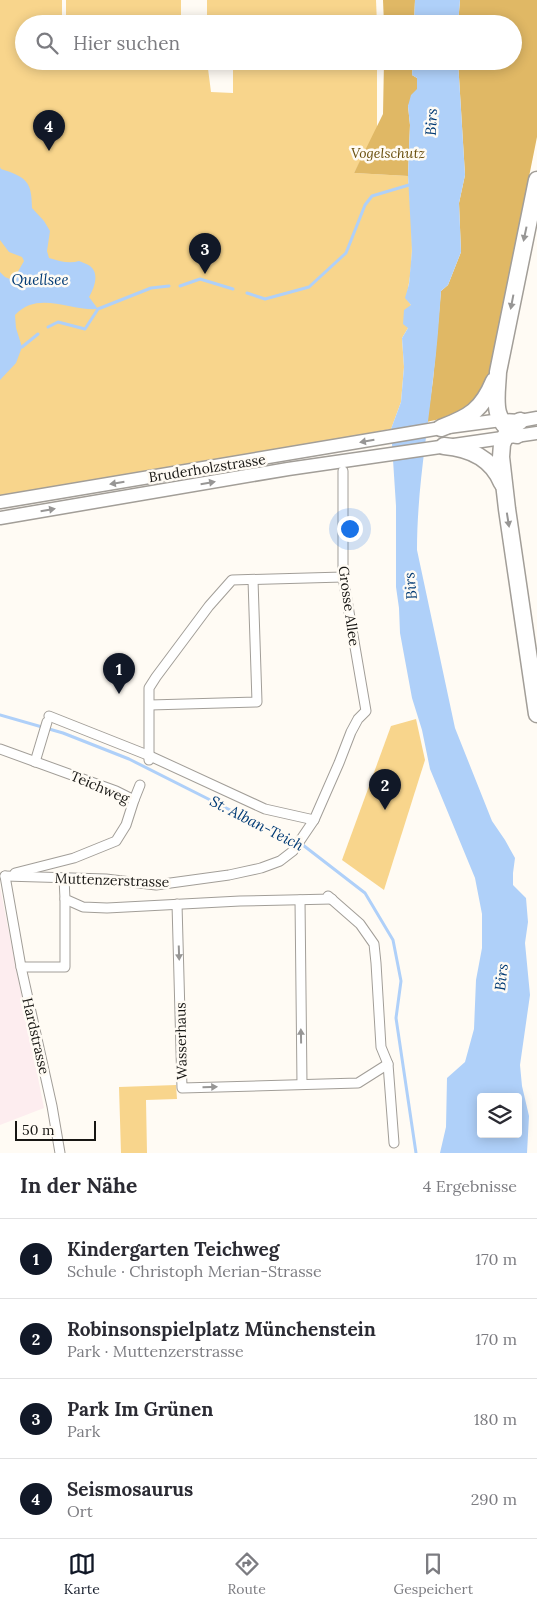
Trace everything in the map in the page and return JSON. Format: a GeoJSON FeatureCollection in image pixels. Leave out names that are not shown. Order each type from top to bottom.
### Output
{"type":"FeatureCollection","features":[{"type":"Feature","properties":{"kind":"highway"},"geometry":{"type":"LineString","coordinates":[[537,180],[498,372],[496,408],[511,429],[502,444],[501,457],[537,714]]}},
{"type":"Feature","properties":{"kind":"highway"},"geometry":{"type":"LineString","coordinates":[[441,428],[473,419],[487,397],[498,372]]}},
{"type":"Feature","properties":{"kind":"highway"},"geometry":{"type":"LineString","coordinates":[[444,446],[474,448],[496,471],[505,491]]}},
{"type":"Feature","properties":{"kind":"main road"},"geometry":{"type":"LineString","coordinates":[[474,448],[537,418]]}},
{"type":"Feature","properties":{"kind":"main road"},"geometry":{"type":"LineString","coordinates":[[473,419],[511,429],[537,433]]}},
{"type":"Feature","properties":{"kind":"main road","name":"Bruderholzstrasse"},"geometry":{"type":"LineString","coordinates":[[0,502],[441,428]]}},
{"type":"Feature","properties":{"kind":"main road","name":"Bruderholzstrasse"},"geometry":{"type":"LineString","coordinates":[[0,518],[444,446]]}},
{"type":"Feature","properties":{"kind":"street","name":"Grosse Allee"},"geometry":{"type":"LineString","coordinates":[[343,471],[343,577],[366,711]]}},
{"type":"Feature","properties":{"kind":"street"},"geometry":{"type":"LineString","coordinates":[[150,758],[149,688],[209,606],[232,580],[343,577]]}},
{"type":"Feature","properties":{"kind":"street"},"geometry":{"type":"LineString","coordinates":[[150,705],[257,702],[253,580]]}},
{"type":"Feature","properties":{"kind":"street","name":"Muttenzerstrasse"},"geometry":{"type":"LineString","coordinates":[[5,876],[106,879],[156,885],[229,876],[280,861],[293,851],[314,820],[351,732],[358,719],[366,711]]}},
{"type":"Feature","properties":{"kind":"street"},"geometry":{"type":"LineString","coordinates":[[35,762],[48,719],[150,758],[265,809],[314,820]]}},
{"type":"Feature","properties":{"kind":"street","name":"Teichweg"},"geometry":{"type":"LineString","coordinates":[[0,749],[116,791],[134,800],[126,825],[116,841],[74,858],[5,876]]}},
{"type":"Feature","properties":{"kind":"street"},"geometry":{"type":"LineString","coordinates":[[134,800],[140,786]]}},
{"type":"Feature","properties":{"kind":"street","name":"Hardstrasse"},"geometry":{"type":"LineString","coordinates":[[5,876],[60,1153]]}},
{"type":"Feature","properties":{"kind":"street"},"geometry":{"type":"LineString","coordinates":[[22,967],[65,967],[64,878]]}},
{"type":"Feature","properties":{"kind":"street"},"geometry":{"type":"LineString","coordinates":[[65,900],[83,907],[107,908],[300,900],[330,897],[360,924],[374,944],[381,1047],[388,1064],[394,1143]]}},
{"type":"Feature","properties":{"kind":"street"},"geometry":{"type":"LineString","coordinates":[[300,900],[302,1084]]}},
{"type":"Feature","properties":{"kind":"street","name":"Wasserhaus"},"geometry":{"type":"LineString","coordinates":[[178,904],[182,1088],[358,1083],[388,1064]]}},
{"type":"Feature","properties":{"kind":"shaded area"},"geometry":{"type":"Polygon","coordinates":[[[0,0],[62,0],[62,15],[15,15],[15,70],[208,70],[211,92],[233,93],[233,70],[377,70],[377,130],[354,173],[408,176],[411,222],[411,268],[406,298],[411,305],[408,328],[402,338],[404,367],[401,402],[391,429],[0,502],[0,0]]]}},
{"type":"Feature","properties":{"kind":"shaded area"},"geometry":{"type":"Polygon","coordinates":[[[66,0],[181,0],[181,15],[66,15],[66,0]]]}},
{"type":"Feature","properties":{"kind":"shaded area"},"geometry":{"type":"Polygon","coordinates":[[[207,0],[376,0],[377,15],[207,15],[207,0]]]}},
{"type":"Feature","properties":{"kind":"shaded area"},"geometry":{"type":"Polygon","coordinates":[[[416,719],[425,760],[384,890],[342,860],[391,726],[416,719]]]}},
{"type":"Feature","properties":{"kind":"shaded area"},"geometry":{"type":"Polygon","coordinates":[[[0,887],[44,1108],[0,1125],[0,887]]]}},
{"type":"Feature","properties":{"kind":"shaded area"},"geometry":{"type":"Polygon","coordinates":[[[176,1085],[177,1099],[146,1100],[147,1153],[121,1153],[119,1087],[176,1085]]]}},
{"type":"Feature","properties":{"kind":"green space"},"geometry":{"type":"Polygon","coordinates":[[[383,0],[415,0],[414,15],[384,15],[383,0]]]}},
{"type":"Feature","properties":{"kind":"green space"},"geometry":{"type":"Polygon","coordinates":[[[460,0],[537,0],[537,137],[485,388],[477,400],[465,410],[427,422],[433,380],[441,291],[448,285],[461,252],[459,203],[465,175],[459,70],[522,70],[522,15],[459,15],[460,0]]]}},
{"type":"Feature","properties":{"kind":"green space","name":"Vogelschutz"},"geometry":{"type":"Polygon","coordinates":[[[384,70],[412,70],[412,75],[417,78],[417,90],[408,106],[410,125],[408,176],[354,173],[383,114],[384,70]]]}},
{"type":"Feature","properties":{"kind":"water"},"geometry":{"type":"Polygon","coordinates":[[[415,0],[460,0],[459,15],[414,15],[415,0]]]}},
{"type":"Feature","properties":{"kind":"water","name":"Birs"},"geometry":{"type":"Polygon","coordinates":[[[412,70],[459,70],[465,175],[459,203],[461,252],[448,285],[441,291],[436,357],[420,485],[417,550],[455,728],[492,821],[515,858],[513,885],[526,898],[528,922],[525,943],[530,995],[520,1065],[522,1086],[529,1116],[527,1153],[440,1153],[446,1127],[447,1078],[465,1062],[474,1029],[476,980],[482,948],[482,914],[475,878],[430,769],[422,730],[412,698],[400,633],[396,587],[396,506],[391,429],[401,402],[404,367],[402,338],[408,328],[403,324],[404,310],[411,305],[405,298],[409,284],[412,251],[408,176],[410,125],[408,106],[411,95],[417,89],[417,78],[412,75],[412,70]]]}},
{"type":"Feature","properties":{"kind":"water","name":"Quellsee"},"geometry":{"type":"Polygon","coordinates":[[[0,167],[22,178],[29,186],[32,208],[50,231],[47,251],[49,258],[68,262],[79,261],[93,269],[95,281],[89,297],[98,309],[54,303],[34,304],[24,308],[15,315],[16,328],[22,347],[16,363],[0,380],[0,272],[10,279],[16,275],[24,261],[22,257],[9,252],[0,240],[0,167]]]}},
{"type":"Feature","properties":{"kind":"waterway"},"geometry":{"type":"LineString","coordinates":[[247,293],[265,299],[309,287],[346,253],[365,205],[372,196],[409,185]]}},
{"type":"Feature","properties":{"kind":"waterway"},"geometry":{"type":"LineString","coordinates":[[180,286],[200,279],[233,289]]}},
{"type":"Feature","properties":{"kind":"waterway"},"geometry":{"type":"LineString","coordinates":[[48,327],[58,322],[85,329],[98,309],[151,288],[169,286]]}},
{"type":"Feature","properties":{"kind":"waterway"},"geometry":{"type":"LineString","coordinates":[[22,347],[38,334]]}},
{"type":"Feature","properties":{"kind":"waterway","name":"St. Alban-Teich"},"geometry":{"type":"LineString","coordinates":[[0,715],[63,733],[129,759],[240,815],[299,842],[365,893],[393,940],[401,981],[396,1018],[416,1153]]}},
{"type":"Feature","properties":{"kind":"place","name":"Seismosaurus"},"geometry":{"type":"Point","coordinates":[49,151]}},
{"type":"Feature","properties":{"kind":"place","name":"Park Im Grünen"},"geometry":{"type":"Point","coordinates":[205,274]}},
{"type":"Feature","properties":{"kind":"place","name":"Kindergarten Teichweg"},"geometry":{"type":"Point","coordinates":[119,694]}},
{"type":"Feature","properties":{"kind":"place","name":"Robinsonspielplatz Münchenstein"},"geometry":{"type":"Point","coordinates":[385,810]}}]}
